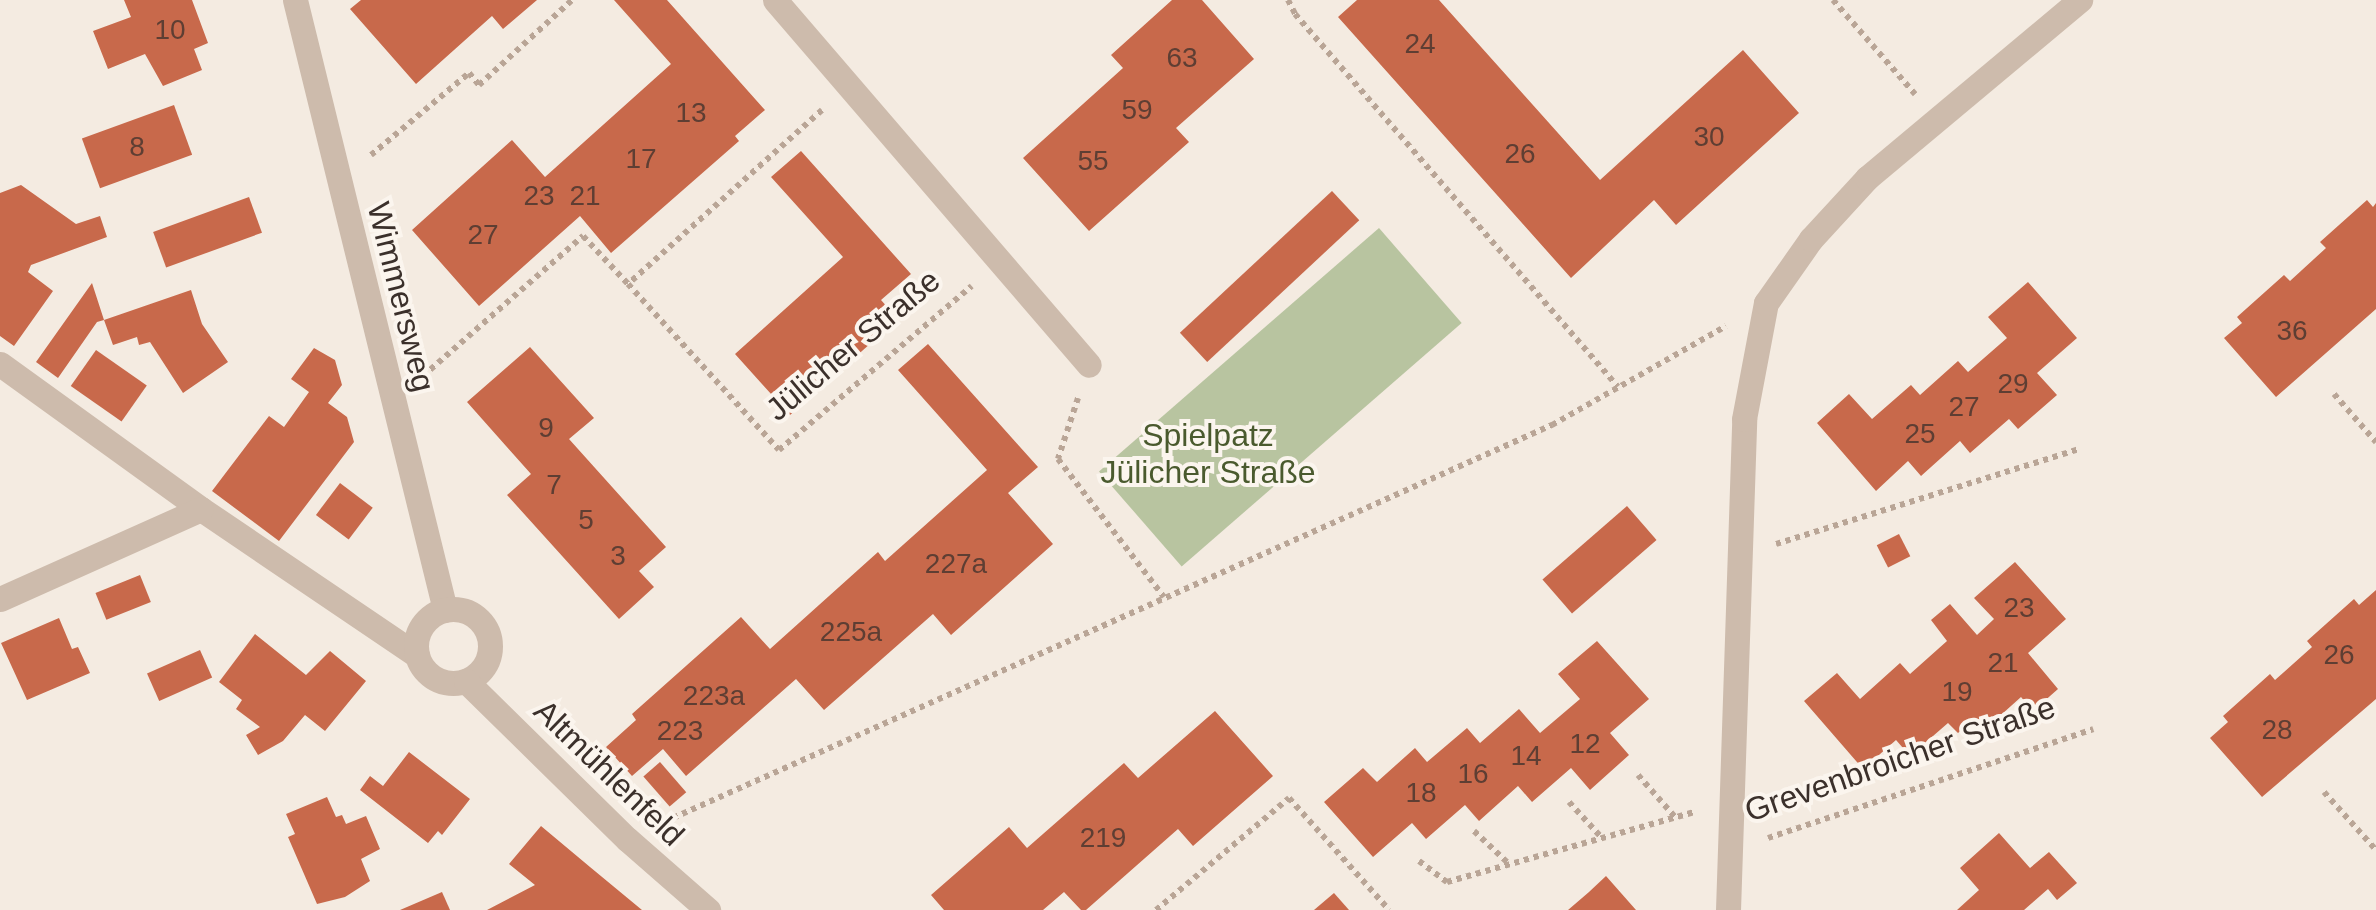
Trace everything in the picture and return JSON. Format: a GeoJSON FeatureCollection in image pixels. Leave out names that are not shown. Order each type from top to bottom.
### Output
{"type":"FeatureCollection","features":[{"type":"Feature","properties":{"kind":"street","name":"Wimmersweg"},"geometry":{"type":"LineString","coordinates":[[295,0],[445,610]]}},
{"type":"Feature","properties":{"kind":"street"},"geometry":{"type":"LineString","coordinates":[[776,0],[1088,366]]}},
{"type":"Feature","properties":{"kind":"street","name":"Grevenbroicher Straße"},"geometry":{"type":"LineString","coordinates":[[1728,910],[1744,418],[1766,303],[1811,239],[1868,178],[2080,0]]}},
{"type":"Feature","properties":{"kind":"street","name":"Altmühlenfeld"},"geometry":{"type":"LineString","coordinates":[[0,364],[201,509],[417,654],[423,670],[435,679],[466,681],[626,838],[708,910]]}},
{"type":"Feature","properties":{"kind":"street"},"geometry":{"type":"LineString","coordinates":[[0,599],[201,509]]}},
{"type":"Feature","properties":{"kind":"street"},"geometry":{"type":"LineString","coordinates":[[417,654],[422,624],[445,610],[474,616],[484,625],[488,638],[485,664],[478,675],[466,681]]}},
{"type":"Feature","properties":{"kind":"path"},"geometry":{"type":"LineString","coordinates":[[340,182],[469,74],[479,85],[572,0]]}},
{"type":"Feature","properties":{"kind":"path"},"geometry":{"type":"LineString","coordinates":[[1288,0],[1308,29],[1618,387]]}},
{"type":"Feature","properties":{"kind":"path"},"geometry":{"type":"LineString","coordinates":[[1832,0],[1938,121]]}},
{"type":"Feature","properties":{"kind":"path"},"geometry":{"type":"LineString","coordinates":[[394,401],[583,236],[628,284],[849,86]]}},
{"type":"Feature","properties":{"kind":"path","name":"Jülicher Straße"},"geometry":{"type":"LineString","coordinates":[[628,284],[780,450],[1000,262]]}},
{"type":"Feature","properties":{"kind":"path"},"geometry":{"type":"LineString","coordinates":[[626,838],[1552,425],[1766,303]]}},
{"type":"Feature","properties":{"kind":"path"},"geometry":{"type":"LineString","coordinates":[[1088,366],[1058,459],[1164,597]]}},
{"type":"Feature","properties":{"kind":"path"},"geometry":{"type":"LineString","coordinates":[[2334,394],[2376,442]]}},
{"type":"Feature","properties":{"kind":"path"},"geometry":{"type":"LineString","coordinates":[[1737,556],[2080,449]]}},
{"type":"Feature","properties":{"kind":"path","name":"Grevenbroicher Straße"},"geometry":{"type":"LineString","coordinates":[[1727,852],[2094,729]]}},
{"type":"Feature","properties":{"kind":"path"},"geometry":{"type":"LineString","coordinates":[[1638,775],[1675,818]]}},
{"type":"Feature","properties":{"kind":"path"},"geometry":{"type":"LineString","coordinates":[[2324,792],[2376,850]]}},
{"type":"Feature","properties":{"kind":"path"},"geometry":{"type":"LineString","coordinates":[[1156,910],[1289,798],[1389,910]]}},
{"type":"Feature","properties":{"kind":"path"},"geometry":{"type":"LineString","coordinates":[[1569,802],[1602,838]]}},
{"type":"Feature","properties":{"kind":"path"},"geometry":{"type":"LineString","coordinates":[[1419,861],[1447,882],[1730,802]]}},
{"type":"Feature","properties":{"kind":"path"},"geometry":{"type":"LineString","coordinates":[[1474,831],[1510,865]]}},
{"type":"Feature","properties":{"kind":"green space","name":"Spielpatz Jülicher Straße"},"geometry":{"type":"Polygon","coordinates":[[[1379,228],[1462,323],[1182,566],[1099,471],[1379,228]]]}},
{"type":"Feature","properties":{"kind":"building"},"geometry":{"type":"Polygon","coordinates":[[[124,0],[192,0],[208,43],[194,49],[202,70],[163,86],[145,54],[108,69],[93,31],[131,17],[124,0]]]}},
{"type":"Feature","properties":{"kind":"building"},"geometry":{"type":"Polygon","coordinates":[[[361,0],[537,0],[503,29],[492,16],[416,84],[350,9],[361,0]]]}},
{"type":"Feature","properties":{"kind":"building"},"geometry":{"type":"Polygon","coordinates":[[[614,0],[667,0],[765,110],[735,136],[739,141],[611,253],[580,216],[479,306],[412,230],[512,140],[545,177],[671,64],[614,0]]]}},
{"type":"Feature","properties":{"kind":"building"},"geometry":{"type":"Polygon","coordinates":[[[1172,0],[1202,0],[1254,59],[1176,128],[1189,142],[1089,231],[1023,158],[1123,68],[1111,55],[1172,0]]]}},
{"type":"Feature","properties":{"kind":"building"},"geometry":{"type":"Polygon","coordinates":[[[1357,0],[1439,0],[1600,180],[1743,50],[1799,113],[1676,225],[1654,200],[1571,278],[1338,17],[1357,0]]]}},
{"type":"Feature","properties":{"kind":"building"},"geometry":{"type":"Polygon","coordinates":[[[174,105],[192,155],[100,188],[82,139],[174,105]]]}},
{"type":"Feature","properties":{"kind":"building"},"geometry":{"type":"Polygon","coordinates":[[[801,151],[911,274],[881,300],[898,319],[790,415],[735,354],[843,257],[771,177],[801,151]]]}},
{"type":"Feature","properties":{"kind":"building"},"geometry":{"type":"Polygon","coordinates":[[[21,185],[76,224],[100,216],[107,237],[31,265],[28,272],[53,291],[14,346],[0,336],[0,193],[21,185]]]}},
{"type":"Feature","properties":{"kind":"building"},"geometry":{"type":"Polygon","coordinates":[[[1332,191],[1359,220],[1207,362],[1180,333],[1332,191]]]}},
{"type":"Feature","properties":{"kind":"building"},"geometry":{"type":"Polygon","coordinates":[[[249,197],[262,233],[166,268],[153,232],[249,197]]]}},
{"type":"Feature","properties":{"kind":"building"},"geometry":{"type":"Polygon","coordinates":[[[2367,200],[2373,207],[2376,203],[2376,309],[2276,397],[2224,338],[2242,323],[2237,317],[2284,275],[2290,281],[2326,248],[2320,242],[2367,200]]]}},
{"type":"Feature","properties":{"kind":"building"},"geometry":{"type":"Polygon","coordinates":[[[2028,282],[2077,338],[2037,373],[2057,395],[2018,429],[2009,419],[1970,453],[1960,441],[1921,476],[1908,461],[1876,491],[1817,423],[1849,394],[1872,419],[1911,385],[1920,395],[1958,361],[1968,372],[2007,338],[1988,317],[2028,282]]]}},
{"type":"Feature","properties":{"kind":"building"},"geometry":{"type":"Polygon","coordinates":[[[92,283],[104,320],[97,322],[58,378],[36,362],[92,283]]]}},
{"type":"Feature","properties":{"kind":"building"},"geometry":{"type":"Polygon","coordinates":[[[191,290],[202,324],[228,362],[183,393],[150,342],[139,345],[137,337],[113,345],[104,320],[191,290]]]}},
{"type":"Feature","properties":{"kind":"building"},"geometry":{"type":"Polygon","coordinates":[[[928,344],[1038,467],[1008,493],[1053,544],[951,635],[933,614],[824,710],[796,679],[686,776],[663,749],[632,776],[606,747],[636,720],[632,714],[741,617],[770,649],[878,552],[885,561],[987,470],[898,370],[928,344]]]}},
{"type":"Feature","properties":{"kind":"building"},"geometry":{"type":"Polygon","coordinates":[[[530,347],[594,418],[569,439],[666,547],[639,571],[654,587],[619,619],[507,495],[531,474],[467,402],[530,347]]]}},
{"type":"Feature","properties":{"kind":"building"},"geometry":{"type":"Polygon","coordinates":[[[314,348],[335,360],[342,385],[328,403],[347,417],[354,442],[279,541],[212,491],[269,416],[284,427],[309,392],[291,379],[314,348]]]}},
{"type":"Feature","properties":{"kind":"building"},"geometry":{"type":"Polygon","coordinates":[[[96,350],[147,386],[122,422],[71,386],[96,350]]]}},
{"type":"Feature","properties":{"kind":"building"},"geometry":{"type":"Polygon","coordinates":[[[340,483],[373,508],[349,540],[316,515],[340,483]]]}},
{"type":"Feature","properties":{"kind":"building"},"geometry":{"type":"Polygon","coordinates":[[[1627,506],[1657,540],[1572,613],[1542,579],[1627,506]]]}},
{"type":"Feature","properties":{"kind":"building"},"geometry":{"type":"Polygon","coordinates":[[[1899,534],[1910,556],[1888,568],[1877,545],[1899,534]]]}},
{"type":"Feature","properties":{"kind":"building"},"geometry":{"type":"Polygon","coordinates":[[[2015,562],[2066,619],[2028,653],[2058,689],[2033,711],[2021,697],[1982,732],[1972,720],[1958,733],[1948,723],[1910,756],[1896,740],[1863,769],[1804,701],[1837,673],[1860,699],[1900,663],[1910,674],[1947,641],[1931,620],[1950,604],[1977,635],[1994,619],[1974,598],[2015,562]]]}},
{"type":"Feature","properties":{"kind":"building"},"geometry":{"type":"Polygon","coordinates":[[[140,575],[151,602],[106,620],[95,593],[140,575]]]}},
{"type":"Feature","properties":{"kind":"building"},"geometry":{"type":"Polygon","coordinates":[[[2376,590],[2376,699],[2262,797],[2210,738],[2228,722],[2223,716],[2270,674],[2275,680],[2312,647],[2307,641],[2354,599],[2359,605],[2376,590]]]}},
{"type":"Feature","properties":{"kind":"building"},"geometry":{"type":"Polygon","coordinates":[[[59,618],[72,649],[78,647],[90,673],[27,700],[1,643],[59,618]]]}},
{"type":"Feature","properties":{"kind":"building"},"geometry":{"type":"Polygon","coordinates":[[[255,634],[306,675],[330,651],[366,681],[325,731],[305,715],[283,741],[258,755],[246,735],[260,727],[236,709],[242,700],[219,682],[255,634]]]}},
{"type":"Feature","properties":{"kind":"building"},"geometry":{"type":"Polygon","coordinates":[[[1597,641],[1649,699],[1610,733],[1629,755],[1590,790],[1571,768],[1532,802],[1518,786],[1479,821],[1465,805],[1426,839],[1412,823],[1373,857],[1324,802],[1363,768],[1377,782],[1415,748],[1427,762],[1467,728],[1480,743],[1519,709],[1540,733],[1580,699],[1558,674],[1597,641]]]}},
{"type":"Feature","properties":{"kind":"building"},"geometry":{"type":"Polygon","coordinates":[[[200,650],[212,677],[159,701],[147,674],[200,650]]]}},
{"type":"Feature","properties":{"kind":"building"},"geometry":{"type":"Polygon","coordinates":[[[1215,711],[1273,776],[1193,846],[1178,829],[1086,910],[1081,910],[1064,892],[1043,910],[944,910],[931,895],[1009,827],[1027,848],[1124,763],[1138,778],[1215,711]]]}},
{"type":"Feature","properties":{"kind":"building"},"geometry":{"type":"Polygon","coordinates":[[[409,752],[470,799],[442,835],[438,831],[428,843],[360,790],[370,776],[383,786],[409,752]]]}},
{"type":"Feature","properties":{"kind":"building"},"geometry":{"type":"Polygon","coordinates":[[[660,762],[686,792],[670,807],[643,776],[660,762]]]}},
{"type":"Feature","properties":{"kind":"building"},"geometry":{"type":"Polygon","coordinates":[[[327,797],[336,817],[342,815],[346,824],[366,816],[380,849],[361,859],[370,881],[345,897],[317,904],[288,837],[295,834],[286,814],[327,797]]]}},
{"type":"Feature","properties":{"kind":"building"},"geometry":{"type":"Polygon","coordinates":[[[541,826],[642,910],[487,910],[535,885],[509,864],[541,826]]]}},
{"type":"Feature","properties":{"kind":"building"},"geometry":{"type":"Polygon","coordinates":[[[1999,833],[2030,868],[2049,852],[2077,883],[2057,900],[2048,889],[2024,910],[1957,910],[1979,890],[1960,868],[1999,833]]]}},
{"type":"Feature","properties":{"kind":"building"},"geometry":{"type":"Polygon","coordinates":[[[1606,876],[1636,910],[1568,910],[1589,892],[1606,876]]]}},
{"type":"Feature","properties":{"kind":"building"},"geometry":{"type":"Polygon","coordinates":[[[442,892],[450,910],[400,910],[442,892]]]}},
{"type":"Feature","properties":{"kind":"building"},"geometry":{"type":"Polygon","coordinates":[[[1334,893],[1349,910],[1314,910],[1334,893]]]}}]}
